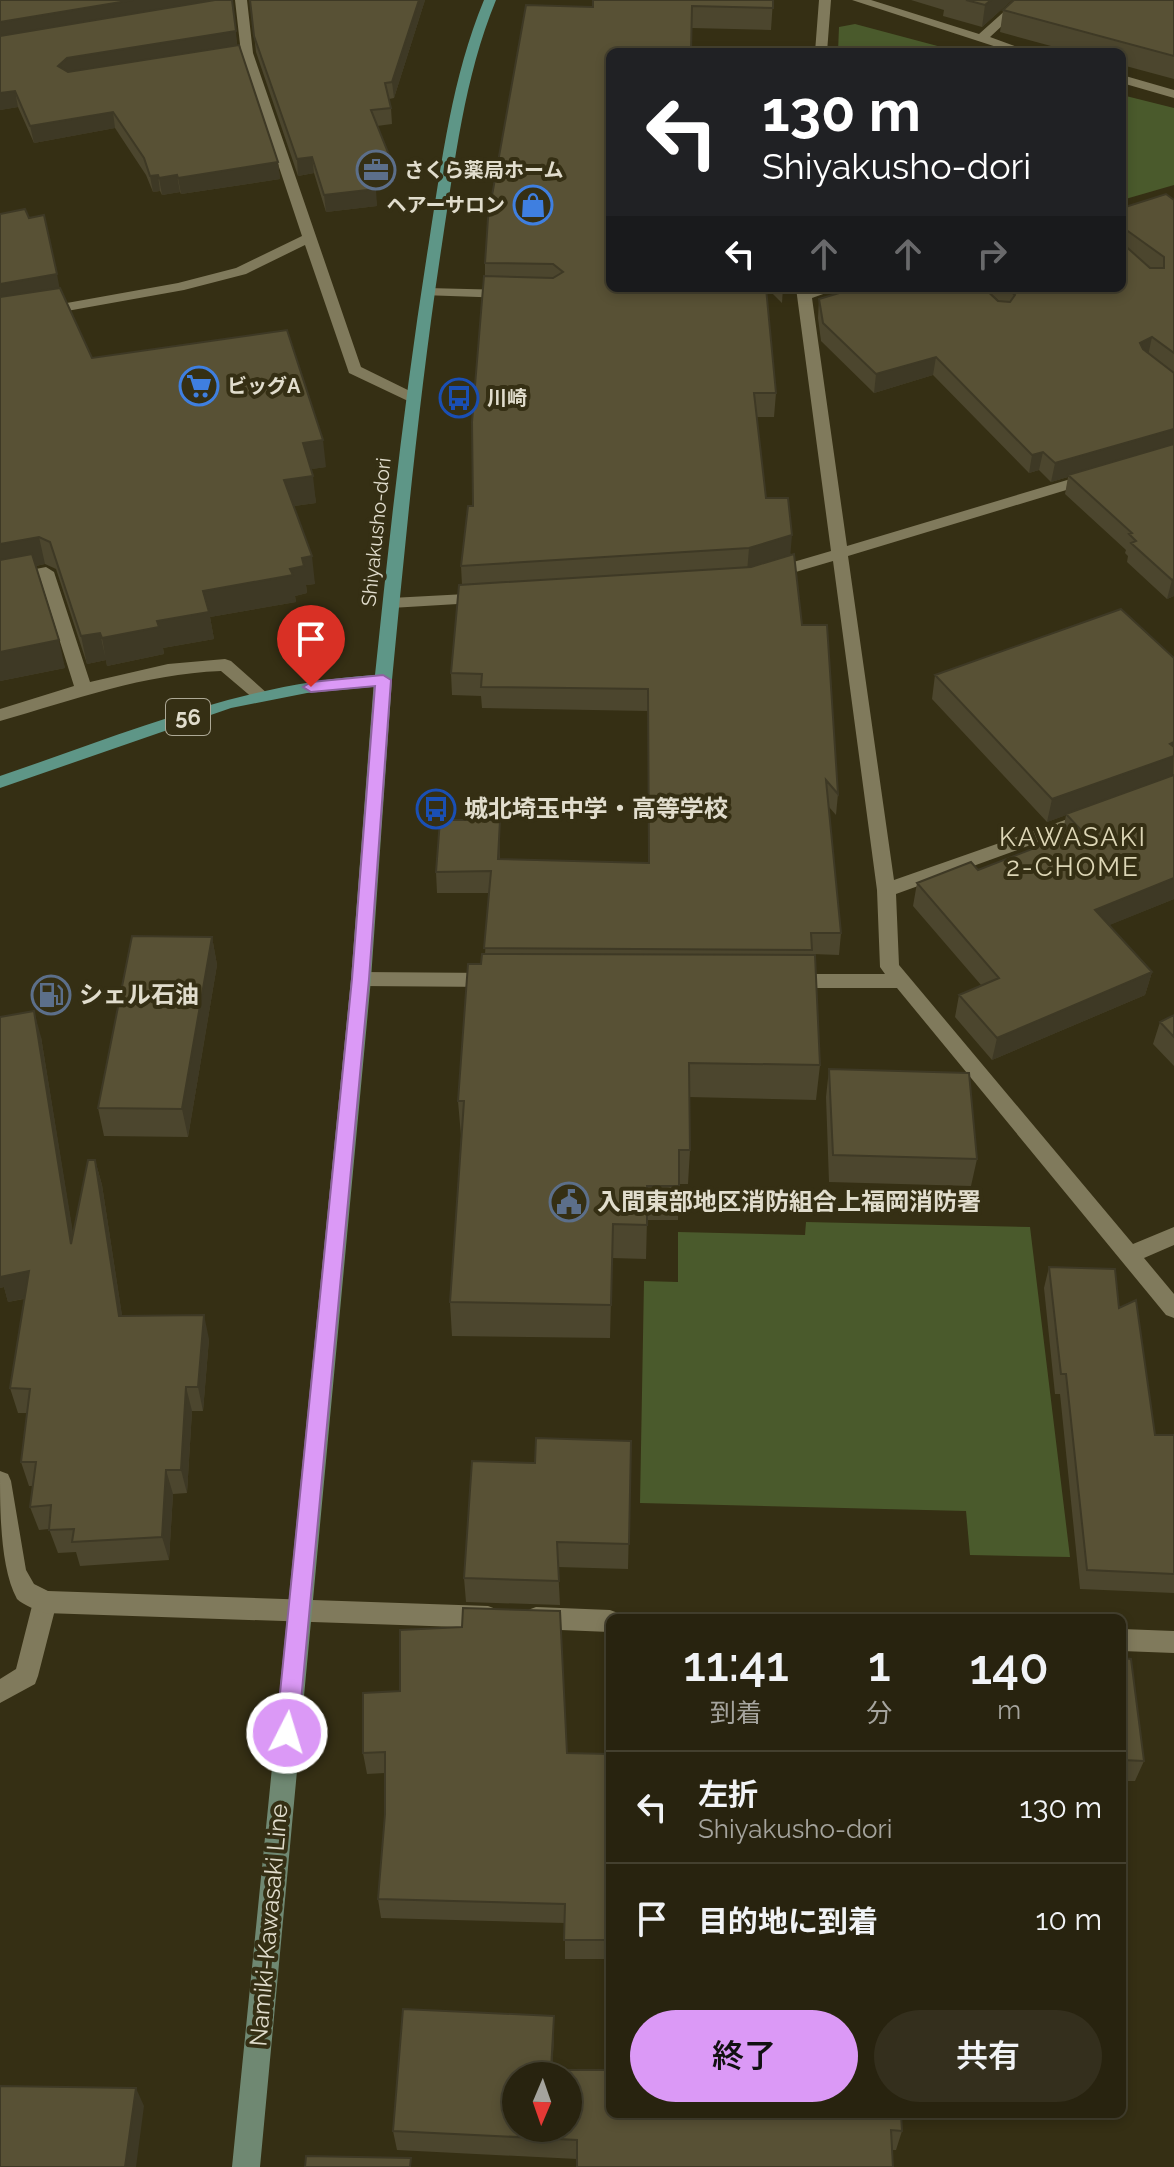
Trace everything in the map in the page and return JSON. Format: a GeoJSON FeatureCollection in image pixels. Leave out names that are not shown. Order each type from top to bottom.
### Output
{"type":"FeatureCollection","features":[{"type":"Feature","properties":{"kind":"main road","name":"Shiyakusho-dori"},"geometry":{"type":"LineString","coordinates":[[383,680],[427,292],[464,76],[477,28],[490,0]]}},
{"type":"Feature","properties":{"kind":"main road","name":"56"},"geometry":{"type":"LineString","coordinates":[[0,782],[105,744],[260,695],[336,682],[383,680]]}},
{"type":"Feature","properties":{"kind":"main road","name":"Namiki-Kawasaki Line"},"geometry":{"type":"LineString","coordinates":[[246,2167],[361,979],[383,680]]}},
{"type":"Feature","properties":{"kind":"street"},"geometry":{"type":"LineString","coordinates":[[821,48],[825,0]]}},
{"type":"Feature","properties":{"kind":"street"},"geometry":{"type":"LineString","coordinates":[[858,0],[1011,48]]}},
{"type":"Feature","properties":{"kind":"street"},"geometry":{"type":"LineString","coordinates":[[981,39],[1024,0]]}},
{"type":"Feature","properties":{"kind":"street"},"geometry":{"type":"LineString","coordinates":[[237,4],[240,54],[310,237],[354,370],[413,398]]}},
{"type":"Feature","properties":{"kind":"street"},"geometry":{"type":"LineString","coordinates":[[1126,80],[1174,94]]}},
{"type":"Feature","properties":{"kind":"street"},"geometry":{"type":"LineString","coordinates":[[0,319],[179,287],[241,271],[310,237]]}},
{"type":"Feature","properties":{"kind":"street"},"geometry":{"type":"LineString","coordinates":[[427,292],[522,294]]}},
{"type":"Feature","properties":{"kind":"street"},"geometry":{"type":"LineString","coordinates":[[803,292],[886,890],[890,967],[1174,1309]]}},
{"type":"Feature","properties":{"kind":"street"},"geometry":{"type":"LineString","coordinates":[[749,580],[1113,471]]}},
{"type":"Feature","properties":{"kind":"street"},"geometry":{"type":"LineString","coordinates":[[0,581],[46,572],[84,690]]}},
{"type":"Feature","properties":{"kind":"street"},"geometry":{"type":"LineString","coordinates":[[391,603],[508,597]]}},
{"type":"Feature","properties":{"kind":"street"},"geometry":{"type":"LineString","coordinates":[[0,715],[84,690],[198,665],[225,665],[260,695]]}},
{"type":"Feature","properties":{"kind":"street"},"geometry":{"type":"LineString","coordinates":[[886,890],[1101,814]]}},
{"type":"Feature","properties":{"kind":"street"},"geometry":{"type":"LineString","coordinates":[[361,979],[517,980]]}},
{"type":"Feature","properties":{"kind":"street"},"geometry":{"type":"LineString","coordinates":[[772,981],[900,981]]}},
{"type":"Feature","properties":{"kind":"street"},"geometry":{"type":"LineString","coordinates":[[1130,1255],[1174,1236]]}},
{"type":"Feature","properties":{"kind":"street"},"geometry":{"type":"LineString","coordinates":[[0,1481],[15,1572],[26,1592],[45,1602],[606,1621]]}},
{"type":"Feature","properties":{"kind":"street"},"geometry":{"type":"LineString","coordinates":[[0,1692],[26,1676],[45,1602]]}},
{"type":"Feature","properties":{"kind":"street"},"geometry":{"type":"LineString","coordinates":[[1126,1640],[1174,1642]]}},
{"type":"Feature","properties":{"kind":"green space"},"geometry":{"type":"Polygon","coordinates":[[[855,24],[945,48],[838,48],[839,27],[855,24]]]}},
{"type":"Feature","properties":{"kind":"green space"},"geometry":{"type":"Polygon","coordinates":[[[1126,96],[1174,108],[1174,185],[1126,199],[1126,96]]]}},
{"type":"Feature","properties":{"kind":"green space"},"geometry":{"type":"Polygon","coordinates":[[[806,1222],[1030,1227],[1070,1557],[970,1555],[966,1511],[640,1503],[644,1281],[678,1282],[678,1232],[805,1235],[806,1222]]]}},
{"type":"Feature","properties":{"kind":"building"},"geometry":{"type":"Polygon","coordinates":[[[0,0],[133,0],[0,22],[0,0]]]}},
{"type":"Feature","properties":{"kind":"building"},"geometry":{"type":"Polygon","coordinates":[[[215,0],[232,0],[236,31],[67,58],[58,66],[68,72],[239,45],[278,162],[178,178],[177,175],[150,176],[144,158],[113,112],[30,126],[15,91],[0,93],[0,36],[215,0]]]}},
{"type":"Feature","properties":{"kind":"building"},"geometry":{"type":"Polygon","coordinates":[[[250,0],[419,0],[392,82],[385,83],[391,108],[371,110],[393,165],[369,168],[376,189],[324,195],[312,157],[297,159],[254,36],[250,0]]]}},
{"type":"Feature","properties":{"kind":"building"},"geometry":{"type":"Polygon","coordinates":[[[593,0],[773,0],[773,8],[692,6],[691,48],[606,48],[606,292],[766,292],[776,393],[754,393],[766,498],[788,498],[792,535],[749,548],[461,566],[468,506],[473,506],[472,422],[484,276],[553,278],[563,272],[553,264],[485,263],[488,218],[526,5],[593,7],[593,0]]]}},
{"type":"Feature","properties":{"kind":"building"},"geometry":{"type":"Polygon","coordinates":[[[966,0],[991,0],[985,5],[966,0]]]}},
{"type":"Feature","properties":{"kind":"building"},"geometry":{"type":"Polygon","coordinates":[[[1014,0],[1174,0],[1174,56],[1003,10],[1014,0]]]}},
{"type":"Feature","properties":{"kind":"building"},"geometry":{"type":"Polygon","coordinates":[[[1166,194],[1174,200],[1174,353],[1152,337],[1140,343],[1143,349],[1174,373],[1174,429],[1055,463],[1043,452],[1032,455],[936,357],[876,374],[823,323],[819,299],[843,292],[988,292],[998,301],[1010,302],[1015,295],[1012,292],[1126,292],[1126,247],[1150,268],[1164,268],[1164,257],[1126,230],[1126,207],[1166,194]]]}},
{"type":"Feature","properties":{"kind":"building"},"geometry":{"type":"Polygon","coordinates":[[[25,209],[29,218],[44,215],[57,274],[0,284],[0,214],[25,209]]]}},
{"type":"Feature","properties":{"kind":"building"},"geometry":{"type":"Polygon","coordinates":[[[60,288],[92,358],[287,330],[323,440],[303,443],[313,476],[284,480],[312,556],[302,558],[304,566],[290,569],[293,575],[203,591],[209,612],[157,621],[159,627],[102,638],[100,633],[81,636],[50,542],[39,537],[0,544],[0,297],[60,288]]]}},
{"type":"Feature","properties":{"kind":"building"},"geometry":{"type":"Polygon","coordinates":[[[1174,444],[1172,580],[1131,543],[1136,541],[1129,534],[1132,533],[1068,475],[1174,444]]]}},
{"type":"Feature","properties":{"kind":"building"},"geometry":{"type":"Polygon","coordinates":[[[32,554],[59,640],[0,652],[0,560],[32,554]]]}},
{"type":"Feature","properties":{"kind":"building"},"geometry":{"type":"Polygon","coordinates":[[[794,554],[802,625],[827,625],[838,794],[826,780],[841,933],[811,933],[812,950],[484,948],[491,871],[436,872],[440,820],[500,820],[498,859],[649,863],[648,689],[481,687],[482,674],[451,673],[459,585],[751,567],[794,554]]]}},
{"type":"Feature","properties":{"kind":"building"},"geometry":{"type":"Polygon","coordinates":[[[1121,609],[1174,658],[1174,742],[1170,744],[1174,747],[1174,756],[1052,799],[935,675],[1121,609]]]}},
{"type":"Feature","properties":{"kind":"building"},"geometry":{"type":"Polygon","coordinates":[[[1174,775],[1174,878],[1095,910],[1152,972],[997,1038],[959,995],[999,978],[917,883],[971,862],[978,870],[1081,830],[1066,814],[1174,775]]]}},
{"type":"Feature","properties":{"kind":"building"},"geometry":{"type":"Polygon","coordinates":[[[132,936],[212,937],[182,1109],[98,1108],[132,936]]]}},
{"type":"Feature","properties":{"kind":"building"},"geometry":{"type":"Polygon","coordinates":[[[482,954],[815,955],[820,1065],[689,1063],[690,1150],[679,1150],[679,1186],[647,1186],[647,1225],[613,1224],[611,1305],[450,1302],[464,1101],[458,1101],[468,964],[481,964],[482,954]]]}},
{"type":"Feature","properties":{"kind":"building"},"geometry":{"type":"Polygon","coordinates":[[[34,1011],[71,1244],[88,1160],[95,1160],[119,1316],[204,1315],[198,1387],[186,1387],[181,1470],[166,1470],[162,1537],[72,1542],[74,1529],[49,1530],[51,1505],[30,1507],[36,1462],[21,1462],[30,1389],[10,1388],[29,1271],[0,1277],[0,1017],[34,1011]]]}},
{"type":"Feature","properties":{"kind":"building"},"geometry":{"type":"Polygon","coordinates":[[[1174,1015],[1174,1037],[1160,1022],[1174,1015]]]}},
{"type":"Feature","properties":{"kind":"building"},"geometry":{"type":"Polygon","coordinates":[[[829,1069],[969,1073],[977,1159],[833,1155],[829,1069]]]}},
{"type":"Feature","properties":{"kind":"building"},"geometry":{"type":"Polygon","coordinates":[[[1049,1267],[1115,1269],[1119,1308],[1136,1300],[1155,1435],[1174,1435],[1174,1574],[1087,1570],[1066,1374],[1061,1374],[1049,1267]]]}},
{"type":"Feature","properties":{"kind":"building"},"geometry":{"type":"Polygon","coordinates":[[[536,1438],[631,1441],[629,1544],[557,1542],[559,1581],[464,1578],[472,1461],[535,1463],[536,1438]]]}},
{"type":"Feature","properties":{"kind":"building"},"geometry":{"type":"Polygon","coordinates":[[[463,1608],[560,1611],[567,1753],[606,1754],[606,1940],[564,1940],[565,1904],[378,1899],[385,1814],[385,1752],[363,1753],[363,1693],[400,1691],[400,1630],[462,1627],[463,1608]]]}},
{"type":"Feature","properties":{"kind":"building"},"geometry":{"type":"Polygon","coordinates":[[[1126,1658],[1131,1659],[1144,1761],[1126,1760],[1126,1658]]]}},
{"type":"Feature","properties":{"kind":"building"},"geometry":{"type":"Polygon","coordinates":[[[403,2009],[554,2016],[551,2062],[502,2062],[502,2136],[393,2131],[403,2009]]]}},
{"type":"Feature","properties":{"kind":"building"},"geometry":{"type":"Polygon","coordinates":[[[582,2070],[606,2070],[606,2118],[901,2118],[902,2131],[891,2130],[893,2167],[577,2167],[577,2142],[582,2142],[582,2070]]]}},
{"type":"Feature","properties":{"kind":"building"},"geometry":{"type":"Polygon","coordinates":[[[0,2086],[136,2088],[125,2167],[0,2167],[0,2086]]]}},
{"type":"Feature","properties":{"kind":"building"},"geometry":{"type":"Polygon","coordinates":[[[306,2156],[411,2158],[410,2167],[305,2167],[306,2156]]]}},
{"type":"Feature","properties":{"kind":"place","name":"さくら薬局ホーム"},"geometry":{"type":"Point","coordinates":[376,170]}},
{"type":"Feature","properties":{"kind":"place","name":"ヘアーサロン"},"geometry":{"type":"Point","coordinates":[533,205]}},
{"type":"Feature","properties":{"kind":"place","name":"ビッグA"},"geometry":{"type":"Point","coordinates":[199,386]}},
{"type":"Feature","properties":{"kind":"place","name":"川崎"},"geometry":{"type":"Point","coordinates":[459,398]}},
{"type":"Feature","properties":{"kind":"place","name":"城北埼玉中学・高等学校"},"geometry":{"type":"Point","coordinates":[436,809]}},
{"type":"Feature","properties":{"kind":"place","name":"シェル石油"},"geometry":{"type":"Point","coordinates":[51,995]}},
{"type":"Feature","properties":{"kind":"place","name":"入間東部地区消防組合上福岡消防署"},"geometry":{"type":"Point","coordinates":[569,1202]}},
{"type":"Feature","properties":{"kind":"district","name":"KAWASAKI 2-CHOME"},"geometry":{"type":"Point","coordinates":[1073,852]}},
{"type":"Feature","properties":{"kind":"route"},"geometry":{"type":"LineString","coordinates":[[287,1733],[361,979],[383,680],[336,682],[311,687]]}}]}
